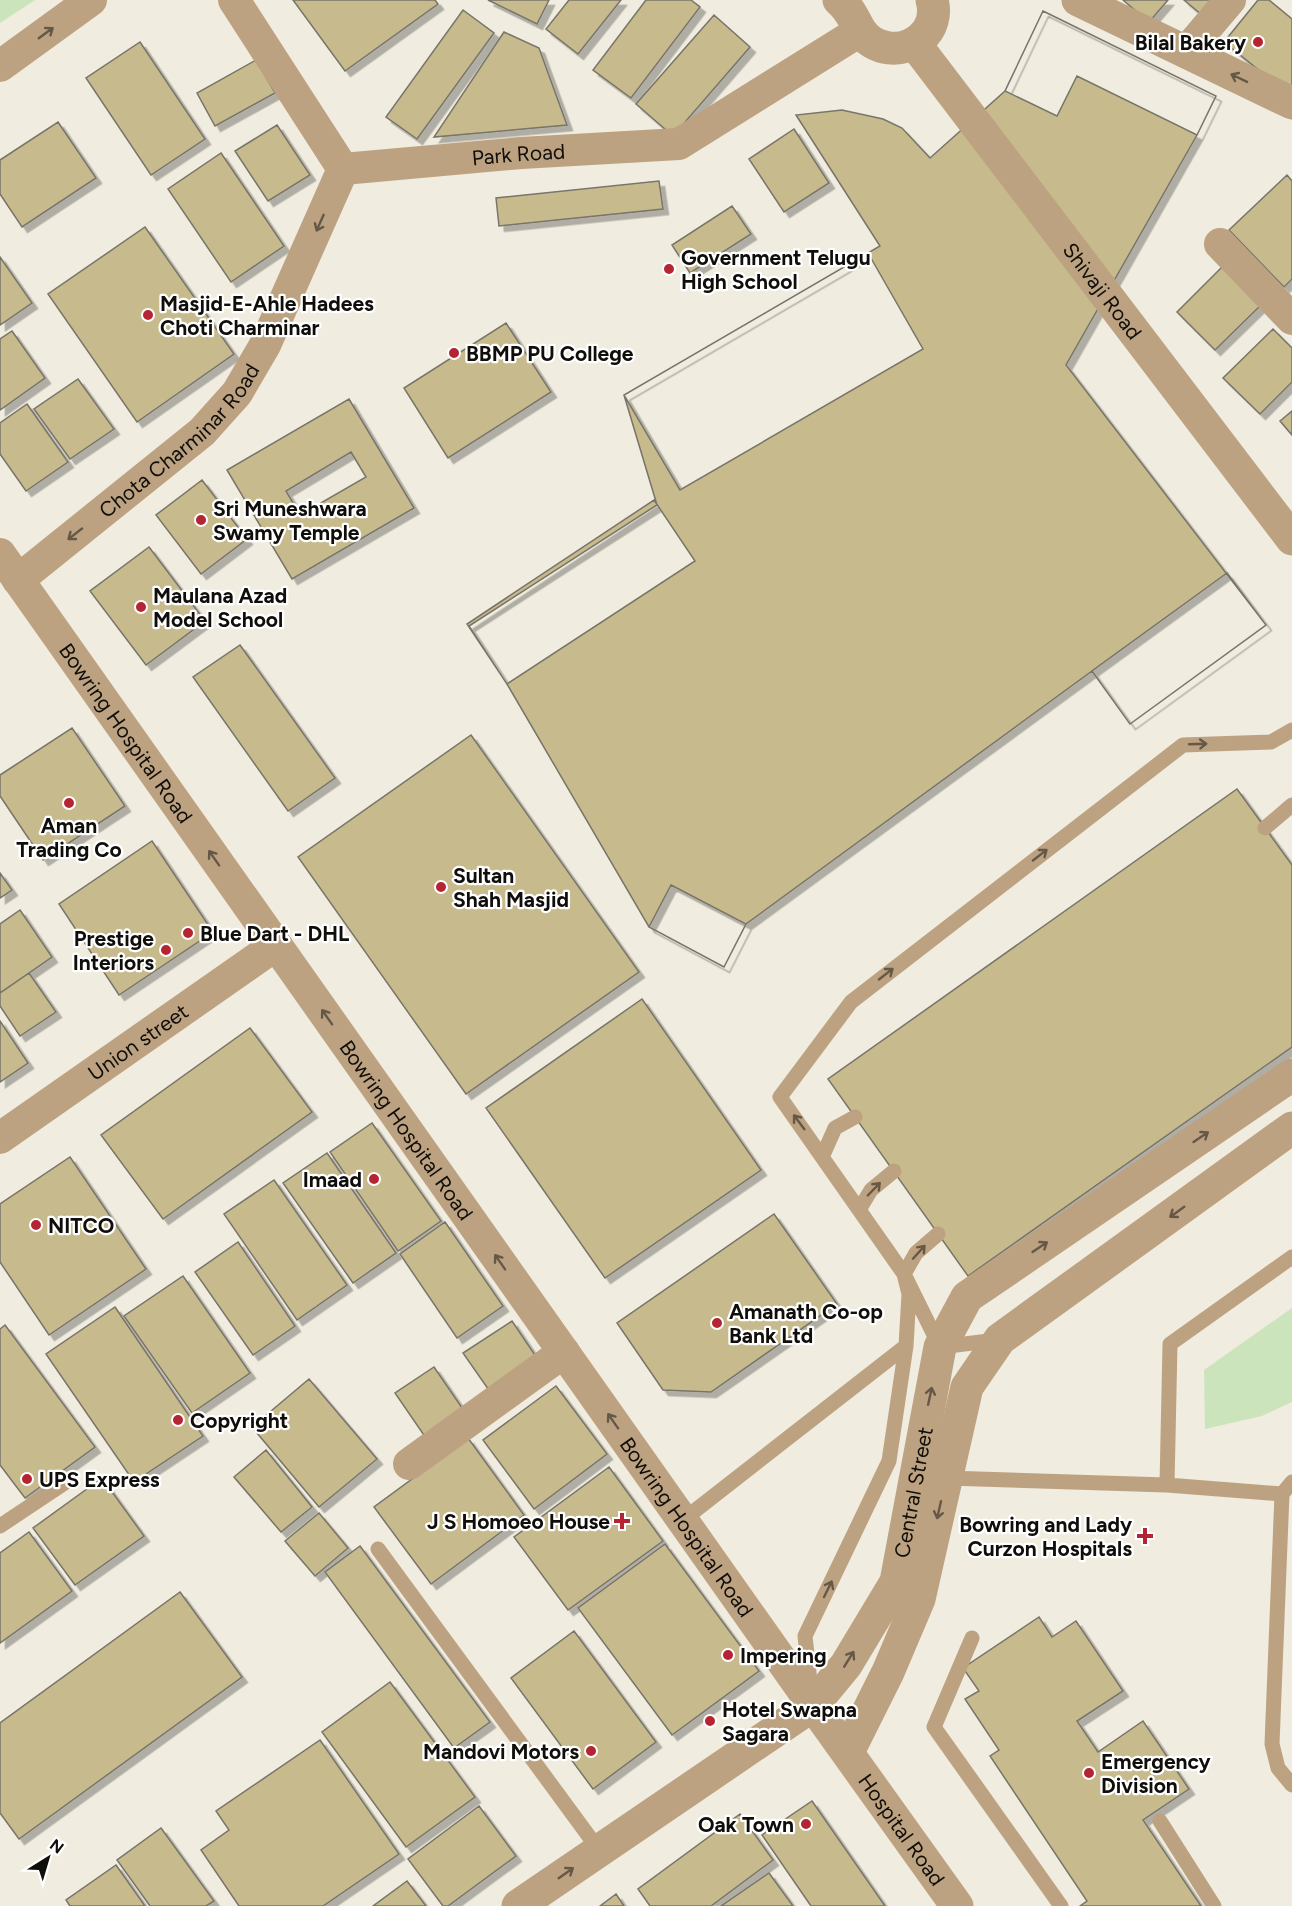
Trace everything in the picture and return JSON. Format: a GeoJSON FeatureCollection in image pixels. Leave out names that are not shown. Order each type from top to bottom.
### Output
{"type":"FeatureCollection","features":[{"type":"Feature","properties":{"kind":"street"},"geometry":{"type":"LineString","coordinates":[[0,66],[92,0]]}},
{"type":"Feature","properties":{"kind":"street"},"geometry":{"type":"LineString","coordinates":[[234,0],[343,169]]}},
{"type":"Feature","properties":{"kind":"street"},"geometry":{"type":"LineString","coordinates":[[851,10],[871,42],[886,48],[901,49],[915,44],[926,34],[933,21],[932,0]]}},
{"type":"Feature","properties":{"kind":"street"},"geometry":{"type":"LineString","coordinates":[[1078,0],[1292,103]]}},
{"type":"Feature","properties":{"kind":"street"},"geometry":{"type":"LineString","coordinates":[[1186,52],[1230,0]]}},
{"type":"Feature","properties":{"kind":"street","name":"Park Road"},"geometry":{"type":"LineString","coordinates":[[343,169],[521,153],[679,144],[851,10]]}},
{"type":"Feature","properties":{"kind":"street","name":"Shivaji Road"},"geometry":{"type":"LineString","coordinates":[[915,44],[1292,538]]}},
{"type":"Feature","properties":{"kind":"street","name":"Chota Charminar Road"},"geometry":{"type":"LineString","coordinates":[[18,580],[180,451],[221,412],[251,371],[265,345],[343,169]]}},
{"type":"Feature","properties":{"kind":"street"},"geometry":{"type":"LineString","coordinates":[[1220,244],[1292,319]]}},
{"type":"Feature","properties":{"kind":"street","name":"Bowring Hospital Road"},"geometry":{"type":"LineString","coordinates":[[0,555],[813,1705]]}},
{"type":"Feature","properties":{"kind":"street","name":"Union street"},"geometry":{"type":"LineString","coordinates":[[0,1138],[276,945]]}},
{"type":"Feature","properties":{"kind":"street","name":"Central Street"},"geometry":{"type":"LineString","coordinates":[[518,1906],[813,1705],[846,1665],[896,1582],[940,1347],[967,1298],[1292,1075]]}},
{"type":"Feature","properties":{"kind":"street","name":"Central Street"},"geometry":{"type":"LineString","coordinates":[[848,1752],[888,1672],[919,1599],[967,1387],[1000,1340],[1292,1128]]}},
{"type":"Feature","properties":{"kind":"street"},"geometry":{"type":"LineString","coordinates":[[409,1464],[564,1352]]}},
{"type":"Feature","properties":{"kind":"street","name":"Hospital Road"},"geometry":{"type":"LineString","coordinates":[[813,1705],[957,1906]]}},
{"type":"Feature","properties":{"kind":"lane"},"geometry":{"type":"LineString","coordinates":[[1000,1340],[940,1347],[904,1274],[823,1155],[780,1097],[850,1002],[1183,745],[1271,742],[1292,730]]}},
{"type":"Feature","properties":{"kind":"lane"},"geometry":{"type":"LineString","coordinates":[[1265,828],[1292,805]]}},
{"type":"Feature","properties":{"kind":"lane"},"geometry":{"type":"LineString","coordinates":[[823,1155],[836,1128],[855,1117]]}},
{"type":"Feature","properties":{"kind":"lane"},"geometry":{"type":"LineString","coordinates":[[859,1210],[871,1190],[894,1171]]}},
{"type":"Feature","properties":{"kind":"lane"},"geometry":{"type":"LineString","coordinates":[[813,1705],[805,1636],[889,1461],[906,1346],[909,1294],[904,1274],[916,1253],[938,1234]]}},
{"type":"Feature","properties":{"kind":"lane"},"geometry":{"type":"LineString","coordinates":[[1167,1485],[1170,1344],[1292,1257]]}},
{"type":"Feature","properties":{"kind":"lane"},"geometry":{"type":"LineString","coordinates":[[682,1520],[906,1346]]}},
{"type":"Feature","properties":{"kind":"lane"},"geometry":{"type":"LineString","coordinates":[[947,1478],[1167,1485],[1282,1494]]}},
{"type":"Feature","properties":{"kind":"lane"},"geometry":{"type":"LineString","coordinates":[[0,1526],[66,1482]]}},
{"type":"Feature","properties":{"kind":"lane"},"geometry":{"type":"LineString","coordinates":[[1292,1482],[1282,1494],[1272,1744],[1278,1768],[1292,1785]]}},
{"type":"Feature","properties":{"kind":"lane"},"geometry":{"type":"LineString","coordinates":[[378,1549],[599,1850]]}},
{"type":"Feature","properties":{"kind":"lane"},"geometry":{"type":"LineString","coordinates":[[972,1638],[934,1727],[1060,1906]]}},
{"type":"Feature","properties":{"kind":"lane"},"geometry":{"type":"LineString","coordinates":[[1160,1821],[1214,1906]]}},
{"type":"Feature","properties":{"kind":"green space"},"geometry":{"type":"Polygon","coordinates":[[[0,0],[35,0],[0,23],[0,0]]]}},
{"type":"Feature","properties":{"kind":"green space"},"geometry":{"type":"Polygon","coordinates":[[[1292,1308],[1292,1402],[1262,1416],[1205,1429],[1204,1370],[1292,1308]]]}},
{"type":"Feature","properties":{"kind":"building"},"geometry":{"type":"Polygon","coordinates":[[[293,0],[435,0],[438,4],[345,71],[293,0]]]}},
{"type":"Feature","properties":{"kind":"building"},"geometry":{"type":"Polygon","coordinates":[[[488,0],[549,0],[537,24],[488,0]]]}},
{"type":"Feature","properties":{"kind":"building"},"geometry":{"type":"Polygon","coordinates":[[[569,0],[621,0],[578,54],[546,29],[569,0]]]}},
{"type":"Feature","properties":{"kind":"building"},"geometry":{"type":"Polygon","coordinates":[[[646,0],[691,0],[700,7],[631,98],[593,70],[646,0]]]}},
{"type":"Feature","properties":{"kind":"building"},"geometry":{"type":"Polygon","coordinates":[[[1123,0],[1168,0],[1149,22],[1123,0]]]}},
{"type":"Feature","properties":{"kind":"building"},"geometry":{"type":"Polygon","coordinates":[[[1184,0],[1224,0],[1208,20],[1184,0]]]}},
{"type":"Feature","properties":{"kind":"building"},"geometry":{"type":"Polygon","coordinates":[[[1258,0],[1269,0],[1292,19],[1292,97],[1224,42],[1258,0]]]}},
{"type":"Feature","properties":{"kind":"building"},"geometry":{"type":"Polygon","coordinates":[[[463,10],[494,33],[417,139],[386,117],[463,10]]]}},
{"type":"Feature","properties":{"kind":"building"},"geometry":{"type":"Polygon","coordinates":[[[1043,11],[1216,96],[1197,135],[1066,365],[1266,625],[1130,724],[1092,671],[746,924],[724,967],[649,927],[507,684],[469,626],[657,505],[624,395],[880,246],[796,115],[842,110],[883,119],[902,128],[930,158],[1005,91],[1043,11]]]}},
{"type":"Feature","properties":{"kind":"building"},"geometry":{"type":"Polygon","coordinates":[[[1043,11],[1216,96],[1197,135],[1077,76],[1057,116],[1005,91],[1043,11]]]}},
{"type":"Feature","properties":{"kind":"building"},"geometry":{"type":"Polygon","coordinates":[[[714,15],[750,47],[673,136],[636,104],[714,15]]]}},
{"type":"Feature","properties":{"kind":"building"},"geometry":{"type":"Polygon","coordinates":[[[504,32],[539,48],[567,125],[434,137],[504,32]]]}},
{"type":"Feature","properties":{"kind":"building"},"geometry":{"type":"Polygon","coordinates":[[[140,42],[205,139],[151,175],[86,78],[140,42]]]}},
{"type":"Feature","properties":{"kind":"building"},"geometry":{"type":"Polygon","coordinates":[[[256,60],[275,93],[215,126],[197,93],[256,60]]]}},
{"type":"Feature","properties":{"kind":"building"},"geometry":{"type":"Polygon","coordinates":[[[58,122],[96,178],[22,227],[0,194],[0,160],[58,122]]]}},
{"type":"Feature","properties":{"kind":"building"},"geometry":{"type":"Polygon","coordinates":[[[277,125],[310,175],[268,201],[235,151],[277,125]]]}},
{"type":"Feature","properties":{"kind":"building"},"geometry":{"type":"Polygon","coordinates":[[[794,129],[829,183],[784,212],[749,159],[794,129]]]}},
{"type":"Feature","properties":{"kind":"building"},"geometry":{"type":"Polygon","coordinates":[[[221,153],[284,246],[231,282],[168,189],[221,153]]]}},
{"type":"Feature","properties":{"kind":"building"},"geometry":{"type":"Polygon","coordinates":[[[1287,175],[1292,181],[1292,279],[1284,287],[1229,230],[1287,175]]]}},
{"type":"Feature","properties":{"kind":"building"},"geometry":{"type":"Polygon","coordinates":[[[659,181],[663,209],[499,226],[496,198],[659,181]]]}},
{"type":"Feature","properties":{"kind":"building"},"geometry":{"type":"Polygon","coordinates":[[[732,206],[751,234],[690,273],[672,245],[732,206]]]}},
{"type":"Feature","properties":{"kind":"building"},"geometry":{"type":"Polygon","coordinates":[[[145,227],[234,354],[137,422],[48,294],[145,227]]]}},
{"type":"Feature","properties":{"kind":"building"},"geometry":{"type":"Polygon","coordinates":[[[868,253],[923,349],[680,490],[624,395],[868,253]]]}},
{"type":"Feature","properties":{"kind":"building"},"geometry":{"type":"Polygon","coordinates":[[[0,257],[32,303],[0,325],[0,257]]]}},
{"type":"Feature","properties":{"kind":"building"},"geometry":{"type":"Polygon","coordinates":[[[1222,267],[1261,305],[1215,350],[1177,312],[1222,267]]]}},
{"type":"Feature","properties":{"kind":"building"},"geometry":{"type":"Polygon","coordinates":[[[506,323],[551,392],[448,458],[404,388],[506,323]]]}},
{"type":"Feature","properties":{"kind":"building"},"geometry":{"type":"Polygon","coordinates":[[[1273,329],[1292,348],[1292,382],[1260,414],[1223,378],[1273,329]]]}},
{"type":"Feature","properties":{"kind":"building"},"geometry":{"type":"Polygon","coordinates":[[[12,331],[45,378],[0,410],[0,339],[12,331]]]}},
{"type":"Feature","properties":{"kind":"building"},"geometry":{"type":"Polygon","coordinates":[[[78,379],[114,429],[70,459],[34,409],[78,379]]]}},
{"type":"Feature","properties":{"kind":"building"},"geometry":{"type":"Polygon","coordinates":[[[349,399],[414,508],[292,579],[227,470],[349,399]],[[351,452],[286,491],[300,515],[366,477],[351,452]]]}},
{"type":"Feature","properties":{"kind":"building"},"geometry":{"type":"Polygon","coordinates":[[[27,404],[68,462],[26,491],[0,454],[0,423],[27,404]]]}},
{"type":"Feature","properties":{"kind":"building"},"geometry":{"type":"Polygon","coordinates":[[[1292,411],[1292,435],[1280,421],[1292,411]]]}},
{"type":"Feature","properties":{"kind":"building"},"geometry":{"type":"Polygon","coordinates":[[[202,480],[247,539],[201,574],[156,515],[202,480]]]}},
{"type":"Feature","properties":{"kind":"building"},"geometry":{"type":"Polygon","coordinates":[[[654,500],[695,561],[507,684],[467,624],[654,500]]]}},
{"type":"Feature","properties":{"kind":"building"},"geometry":{"type":"Polygon","coordinates":[[[149,547],[205,621],[146,665],[90,591],[149,547]]]}},
{"type":"Feature","properties":{"kind":"building"},"geometry":{"type":"Polygon","coordinates":[[[1227,573],[1266,625],[1130,724],[1092,671],[1227,573]]]}},
{"type":"Feature","properties":{"kind":"building"},"geometry":{"type":"Polygon","coordinates":[[[240,645],[335,778],[288,811],[193,677],[240,645]]]}},
{"type":"Feature","properties":{"kind":"building"},"geometry":{"type":"Polygon","coordinates":[[[72,728],[125,806],[43,860],[0,796],[0,775],[72,728]]]}},
{"type":"Feature","properties":{"kind":"building","name":"Sultan Shah Masjid"},"geometry":{"type":"Polygon","coordinates":[[[471,735],[639,972],[466,1094],[298,857],[471,735]]]}},
{"type":"Feature","properties":{"kind":"building"},"geometry":{"type":"Polygon","coordinates":[[[1237,789],[1292,865],[1292,1047],[968,1276],[828,1079],[1237,789]]]}},
{"type":"Feature","properties":{"kind":"building"},"geometry":{"type":"Polygon","coordinates":[[[152,841],[213,932],[119,995],[59,904],[152,841]]]}},
{"type":"Feature","properties":{"kind":"building"},"geometry":{"type":"Polygon","coordinates":[[[0,873],[12,890],[0,898],[0,873]]]}},
{"type":"Feature","properties":{"kind":"building"},"geometry":{"type":"Polygon","coordinates":[[[671,885],[746,924],[724,967],[649,927],[671,885]]]}},
{"type":"Feature","properties":{"kind":"building"},"geometry":{"type":"Polygon","coordinates":[[[20,910],[52,957],[0,993],[0,924],[20,910]]]}},
{"type":"Feature","properties":{"kind":"building"},"geometry":{"type":"Polygon","coordinates":[[[29,973],[56,1012],[20,1036],[0,1006],[0,993],[29,973]]]}},
{"type":"Feature","properties":{"kind":"building"},"geometry":{"type":"Polygon","coordinates":[[[642,999],[761,1170],[605,1278],[486,1108],[642,999]]]}},
{"type":"Feature","properties":{"kind":"building"},"geometry":{"type":"Polygon","coordinates":[[[0,1021],[28,1063],[0,1082],[0,1021]]]}},
{"type":"Feature","properties":{"kind":"building"},"geometry":{"type":"Polygon","coordinates":[[[250,1028],[312,1112],[163,1219],[101,1135],[250,1028]]]}},
{"type":"Feature","properties":{"kind":"building"},"geometry":{"type":"Polygon","coordinates":[[[372,1123],[441,1221],[398,1251],[330,1152],[372,1123]]]}},
{"type":"Feature","properties":{"kind":"building"},"geometry":{"type":"Polygon","coordinates":[[[327,1153],[396,1253],[353,1283],[283,1183],[327,1153]]]}},
{"type":"Feature","properties":{"kind":"building"},"geometry":{"type":"Polygon","coordinates":[[[70,1157],[146,1269],[49,1335],[0,1262],[0,1204],[70,1157]]]}},
{"type":"Feature","properties":{"kind":"building"},"geometry":{"type":"Polygon","coordinates":[[[274,1180],[347,1285],[297,1320],[224,1214],[274,1180]]]}},
{"type":"Feature","properties":{"kind":"building"},"geometry":{"type":"Polygon","coordinates":[[[774,1214],[837,1304],[711,1392],[663,1390],[617,1323],[774,1214]]]}},
{"type":"Feature","properties":{"kind":"building"},"geometry":{"type":"Polygon","coordinates":[[[445,1222],[503,1306],[457,1338],[400,1254],[445,1222]]]}},
{"type":"Feature","properties":{"kind":"building"},"geometry":{"type":"Polygon","coordinates":[[[238,1242],[295,1326],[253,1355],[195,1272],[238,1242]]]}},
{"type":"Feature","properties":{"kind":"building"},"geometry":{"type":"Polygon","coordinates":[[[183,1276],[250,1373],[192,1413],[124,1316],[183,1276]]]}},
{"type":"Feature","properties":{"kind":"building"},"geometry":{"type":"Polygon","coordinates":[[[115,1307],[203,1436],[134,1482],[46,1354],[115,1307]]]}},
{"type":"Feature","properties":{"kind":"building"},"geometry":{"type":"Polygon","coordinates":[[[512,1321],[541,1364],[493,1396],[463,1353],[512,1321]]]}},
{"type":"Feature","properties":{"kind":"building"},"geometry":{"type":"Polygon","coordinates":[[[5,1325],[95,1447],[25,1498],[0,1465],[0,1329],[5,1325]]]}},
{"type":"Feature","properties":{"kind":"building"},"geometry":{"type":"Polygon","coordinates":[[[434,1367],[469,1418],[430,1444],[395,1393],[434,1367]]]}},
{"type":"Feature","properties":{"kind":"building"},"geometry":{"type":"Polygon","coordinates":[[[309,1379],[377,1459],[319,1507],[252,1427],[309,1379]]]}},
{"type":"Feature","properties":{"kind":"building"},"geometry":{"type":"Polygon","coordinates":[[[556,1386],[607,1454],[534,1509],[483,1440],[556,1386]]]}},
{"type":"Feature","properties":{"kind":"building"},"geometry":{"type":"Polygon","coordinates":[[[468,1438],[524,1515],[431,1584],[374,1507],[468,1438]]]}},
{"type":"Feature","properties":{"kind":"building"},"geometry":{"type":"Polygon","coordinates":[[[266,1450],[312,1507],[281,1532],[234,1477],[266,1450]]]}},
{"type":"Feature","properties":{"kind":"building"},"geometry":{"type":"Polygon","coordinates":[[[609,1467],[663,1541],[568,1610],[514,1537],[609,1467]]]}},
{"type":"Feature","properties":{"kind":"building"},"geometry":{"type":"Polygon","coordinates":[[[102,1478],[144,1536],[75,1585],[33,1528],[102,1478]]]}},
{"type":"Feature","properties":{"kind":"building"},"geometry":{"type":"Polygon","coordinates":[[[319,1513],[348,1548],[315,1576],[285,1541],[319,1513]]]}},
{"type":"Feature","properties":{"kind":"building"},"geometry":{"type":"Polygon","coordinates":[[[29,1532],[72,1591],[0,1643],[0,1553],[29,1532]]]}},
{"type":"Feature","properties":{"kind":"building"},"geometry":{"type":"Polygon","coordinates":[[[665,1544],[759,1671],[672,1735],[578,1608],[665,1544]]]}},
{"type":"Feature","properties":{"kind":"building"},"geometry":{"type":"Polygon","coordinates":[[[360,1546],[490,1722],[454,1748],[325,1572],[360,1546]]]}},
{"type":"Feature","properties":{"kind":"building"},"geometry":{"type":"Polygon","coordinates":[[[180,1592],[242,1677],[19,1839],[0,1813],[0,1723],[180,1592]]]}},
{"type":"Feature","properties":{"kind":"building","name":"Emergency Division"},"geometry":{"type":"Polygon","coordinates":[[[1039,1617],[1052,1637],[1076,1621],[1123,1691],[1077,1721],[1098,1752],[1143,1721],[1189,1789],[1143,1820],[1201,1906],[1080,1906],[1087,1901],[990,1756],[999,1750],[965,1699],[979,1691],[963,1668],[1039,1617]]]}},
{"type":"Feature","properties":{"kind":"building"},"geometry":{"type":"Polygon","coordinates":[[[574,1631],[656,1742],[593,1789],[511,1678],[574,1631]]]}},
{"type":"Feature","properties":{"kind":"building"},"geometry":{"type":"Polygon","coordinates":[[[390,1682],[475,1797],[406,1847],[322,1732],[390,1682]]]}},
{"type":"Feature","properties":{"kind":"building"},"geometry":{"type":"Polygon","coordinates":[[[320,1740],[399,1854],[323,1906],[239,1906],[201,1850],[229,1830],[216,1811],[320,1740]]]}},
{"type":"Feature","properties":{"kind":"building"},"geometry":{"type":"Polygon","coordinates":[[[812,1801],[885,1906],[811,1906],[762,1835],[812,1801]]]}},
{"type":"Feature","properties":{"kind":"building"},"geometry":{"type":"Polygon","coordinates":[[[479,1806],[516,1856],[448,1906],[443,1906],[408,1859],[479,1806]]]}},
{"type":"Feature","properties":{"kind":"building"},"geometry":{"type":"Polygon","coordinates":[[[740,1814],[773,1860],[711,1906],[650,1906],[638,1889],[740,1814]]]}},
{"type":"Feature","properties":{"kind":"building"},"geometry":{"type":"Polygon","coordinates":[[[161,1828],[214,1901],[206,1906],[150,1906],[117,1860],[161,1828]]]}},
{"type":"Feature","properties":{"kind":"building"},"geometry":{"type":"Polygon","coordinates":[[[116,1865],[145,1906],[70,1906],[66,1900],[116,1865]]]}},
{"type":"Feature","properties":{"kind":"building"},"geometry":{"type":"Polygon","coordinates":[[[769,1873],[793,1906],[721,1906],[769,1873]]]}},
{"type":"Feature","properties":{"kind":"building"},"geometry":{"type":"Polygon","coordinates":[[[407,1881],[426,1906],[373,1906],[407,1881]]]}},
{"type":"Feature","properties":{"kind":"building"},"geometry":{"type":"Polygon","coordinates":[[[616,1894],[624,1906],[600,1906],[616,1894]]]}},
{"type":"Feature","properties":{"kind":"place","name":"Bilal Bakery"},"geometry":{"type":"Point","coordinates":[1258,42]}},
{"type":"Feature","properties":{"kind":"place","name":"Government Telugu High School"},"geometry":{"type":"Point","coordinates":[669,269]}},
{"type":"Feature","properties":{"kind":"place","name":"Masjid-E-Ahle Hadees Choti Charminar"},"geometry":{"type":"Point","coordinates":[148,315]}},
{"type":"Feature","properties":{"kind":"place","name":"BBMP PU College"},"geometry":{"type":"Point","coordinates":[454,353]}},
{"type":"Feature","properties":{"kind":"place","name":"Sri Muneshwara Swamy Temple"},"geometry":{"type":"Point","coordinates":[201,520]}},
{"type":"Feature","properties":{"kind":"place","name":"Maulana Azad Model School"},"geometry":{"type":"Point","coordinates":[141,607]}},
{"type":"Feature","properties":{"kind":"place","name":"Aman Trading Co"},"geometry":{"type":"Point","coordinates":[69,803]}},
{"type":"Feature","properties":{"kind":"place","name":"Sultan Shah Masjid"},"geometry":{"type":"Point","coordinates":[441,887]}},
{"type":"Feature","properties":{"kind":"place","name":"Blue Dart - DHL"},"geometry":{"type":"Point","coordinates":[188,933]}},
{"type":"Feature","properties":{"kind":"place","name":"Prestige Interiors"},"geometry":{"type":"Point","coordinates":[166,950]}},
{"type":"Feature","properties":{"kind":"place","name":"Imaad"},"geometry":{"type":"Point","coordinates":[374,1179]}},
{"type":"Feature","properties":{"kind":"place","name":"NITCO"},"geometry":{"type":"Point","coordinates":[36,1225]}},
{"type":"Feature","properties":{"kind":"place","name":"Amanath Co-op Bank Ltd"},"geometry":{"type":"Point","coordinates":[717,1323]}},
{"type":"Feature","properties":{"kind":"place","name":"Copyright"},"geometry":{"type":"Point","coordinates":[178,1420]}},
{"type":"Feature","properties":{"kind":"place","name":"UPS Express"},"geometry":{"type":"Point","coordinates":[27,1479]}},
{"type":"Feature","properties":{"kind":"place","name":"J S Homoeo House"},"geometry":{"type":"Point","coordinates":[622,1521]}},
{"type":"Feature","properties":{"kind":"place","name":"Bowring and Lady Curzon Hospitals"},"geometry":{"type":"Point","coordinates":[1145,1536]}},
{"type":"Feature","properties":{"kind":"place","name":"Impering"},"geometry":{"type":"Point","coordinates":[728,1655]}},
{"type":"Feature","properties":{"kind":"place","name":"Hotel Swapna Sagara"},"geometry":{"type":"Point","coordinates":[710,1721]}},
{"type":"Feature","properties":{"kind":"place","name":"Mandovi Motors"},"geometry":{"type":"Point","coordinates":[591,1751]}},
{"type":"Feature","properties":{"kind":"place","name":"Emergency Division"},"geometry":{"type":"Point","coordinates":[1089,1773]}},
{"type":"Feature","properties":{"kind":"place","name":"Oak Town"},"geometry":{"type":"Point","coordinates":[806,1824]}}]}
